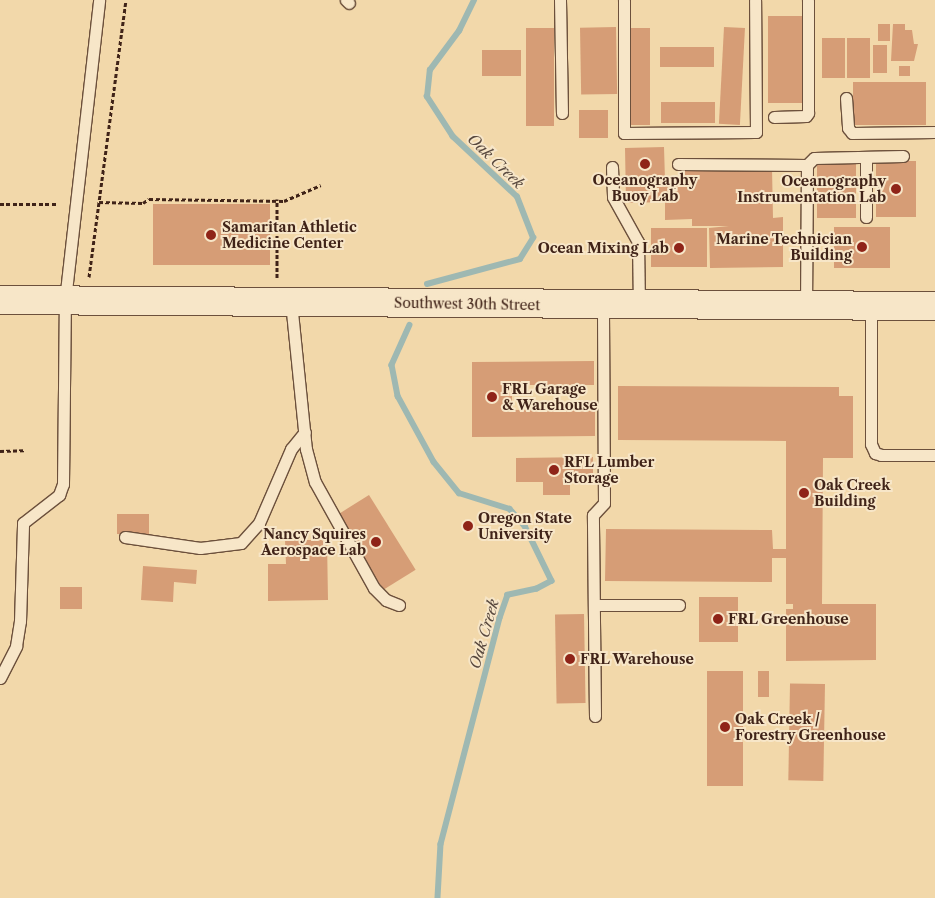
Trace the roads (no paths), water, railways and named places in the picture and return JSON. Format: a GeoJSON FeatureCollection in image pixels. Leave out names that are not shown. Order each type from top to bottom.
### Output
{"type":"FeatureCollection","features":[{"type":"Feature","properties":{"kind":"street","name":"Southwest 30th Street"},"geometry":{"type":"LineString","coordinates":[[0,300],[935,306]]}},
{"type":"Feature","properties":{"kind":"lane"},"geometry":{"type":"LineString","coordinates":[[0,678],[11,662],[19,629],[23,523],[59,495],[63,484],[65,300],[99,0]]}},
{"type":"Feature","properties":{"kind":"lane"},"geometry":{"type":"LineString","coordinates":[[560,0],[562,113]]}},
{"type":"Feature","properties":{"kind":"lane"},"geometry":{"type":"LineString","coordinates":[[624,0],[624,133],[756,132],[755,0]]}},
{"type":"Feature","properties":{"kind":"lane"},"geometry":{"type":"LineString","coordinates":[[774,117],[806,116],[808,113],[808,0]]}},
{"type":"Feature","properties":{"kind":"lane"},"geometry":{"type":"LineString","coordinates":[[846,98],[848,128],[852,133],[935,132]]}},
{"type":"Feature","properties":{"kind":"lane"},"geometry":{"type":"LineString","coordinates":[[806,306],[807,165],[814,158],[903,156]]}},
{"type":"Feature","properties":{"kind":"lane"},"geometry":{"type":"LineString","coordinates":[[866,157],[866,216]]}},
{"type":"Feature","properties":{"kind":"lane"},"geometry":{"type":"LineString","coordinates":[[678,164],[807,165]]}},
{"type":"Feature","properties":{"kind":"lane"},"geometry":{"type":"LineString","coordinates":[[612,167],[613,197],[638,242],[639,305]]}},
{"type":"Feature","properties":{"kind":"lane"},"geometry":{"type":"LineString","coordinates":[[291,302],[305,432],[315,482],[374,588],[386,600],[399,605]]}},
{"type":"Feature","properties":{"kind":"lane"},"geometry":{"type":"LineString","coordinates":[[595,716],[593,515],[604,503],[603,305]]}},
{"type":"Feature","properties":{"kind":"lane"},"geometry":{"type":"LineString","coordinates":[[871,306],[872,444],[875,453],[881,455],[935,455]]}},
{"type":"Feature","properties":{"kind":"lane"},"geometry":{"type":"LineString","coordinates":[[126,537],[200,548],[242,542],[259,523],[291,449],[305,432]]}},
{"type":"Feature","properties":{"kind":"lane"},"geometry":{"type":"LineString","coordinates":[[594,605],[679,605]]}},
{"type":"Feature","properties":{"kind":"waterway","name":"Oak Creek"},"geometry":{"type":"LineString","coordinates":[[427,284],[520,259],[533,238],[517,197],[453,137],[427,97],[430,70],[459,31],[474,0]]}},
{"type":"Feature","properties":{"kind":"waterway","name":"Oak Creek"},"geometry":{"type":"LineString","coordinates":[[410,325],[392,365],[398,396],[434,462],[459,493],[510,509],[525,526],[552,581],[537,589],[508,595],[500,618],[441,844],[438,898]]}},
{"type":"Feature","properties":{"kind":"place","name":"Oceanography Buoy Lab"},"geometry":{"type":"Point","coordinates":[645,164]}},
{"type":"Feature","properties":{"kind":"place","name":"Oceanography Instrumentation Lab"},"geometry":{"type":"Point","coordinates":[896,189]}},
{"type":"Feature","properties":{"kind":"place","name":"Samaritan Athletic Medicine Center"},"geometry":{"type":"Point","coordinates":[211,235]}},
{"type":"Feature","properties":{"kind":"place","name":"Marine Technician Building"},"geometry":{"type":"Point","coordinates":[862,247]}},
{"type":"Feature","properties":{"kind":"place","name":"Ocean Mixing Lab"},"geometry":{"type":"Point","coordinates":[679,248]}},
{"type":"Feature","properties":{"kind":"place","name":"FRL Garage & Warehouse"},"geometry":{"type":"Point","coordinates":[492,397]}},
{"type":"Feature","properties":{"kind":"place","name":"RFL Lumber Storage"},"geometry":{"type":"Point","coordinates":[554,470]}},
{"type":"Feature","properties":{"kind":"place","name":"Oak Creek Building"},"geometry":{"type":"Point","coordinates":[804,493]}},
{"type":"Feature","properties":{"kind":"place","name":"Oregon State University"},"geometry":{"type":"Point","coordinates":[468,526]}},
{"type":"Feature","properties":{"kind":"place","name":"Nancy Squires Aerospace Lab"},"geometry":{"type":"Point","coordinates":[376,542]}},
{"type":"Feature","properties":{"kind":"place","name":"FRL Greenhouse"},"geometry":{"type":"Point","coordinates":[718,619]}},
{"type":"Feature","properties":{"kind":"place","name":"FRL Warehouse"},"geometry":{"type":"Point","coordinates":[570,659]}},
{"type":"Feature","properties":{"kind":"place","name":"Oak Creek / Forestry Greenhouse"},"geometry":{"type":"Point","coordinates":[725,727]}}]}
